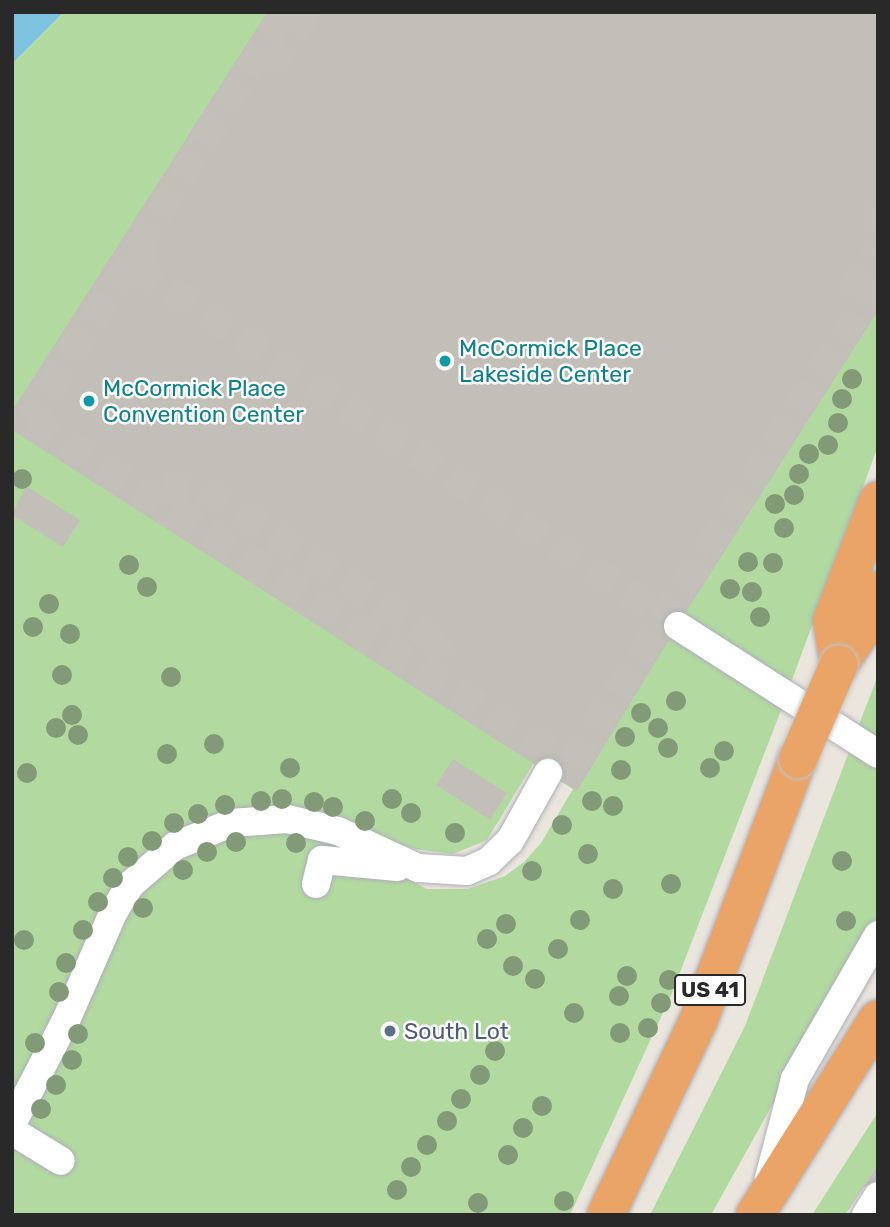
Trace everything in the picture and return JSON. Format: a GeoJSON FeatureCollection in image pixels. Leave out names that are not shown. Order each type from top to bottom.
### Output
{"type":"FeatureCollection","features":[{"type":"Feature","properties":{"kind":"highway"},"geometry":{"type":"LineString","coordinates":[[839,664],[832,621],[878,501]]}},
{"type":"Feature","properties":{"kind":"highway","name":"US 41"},"geometry":{"type":"LineString","coordinates":[[606,1215],[699,1020],[798,759],[839,664],[860,634],[878,591]]}},
{"type":"Feature","properties":{"kind":"highway"},"geometry":{"type":"LineString","coordinates":[[759,1208],[878,1019]]}},
{"type":"Feature","properties":{"kind":"street"},"geometry":{"type":"LineString","coordinates":[[678,626],[878,754]]}},
{"type":"Feature","properties":{"kind":"street"},"geometry":{"type":"LineString","coordinates":[[316,884],[322,860],[467,871],[489,861],[510,841],[548,774]]}},
{"type":"Feature","properties":{"kind":"street"},"geometry":{"type":"LineString","coordinates":[[12,1124],[68,1018],[113,913],[130,885],[175,846],[231,823],[287,819],[338,831],[418,868]]}},
{"type":"Feature","properties":{"kind":"street"},"geometry":{"type":"LineString","coordinates":[[759,1208],[795,1079],[878,935]]}},
{"type":"Feature","properties":{"kind":"street"},"geometry":{"type":"LineString","coordinates":[[12,1131],[61,1161]]}},
{"type":"Feature","properties":{"kind":"street"},"geometry":{"type":"LineString","coordinates":[[866,1215],[878,1196]]}},
{"type":"Feature","properties":{"kind":"green space"},"geometry":{"type":"Polygon","coordinates":[[[64,12],[878,12],[878,446],[789,688],[682,618],[672,634],[783,705],[672,993],[570,1215],[12,1215],[12,1144],[77,1024],[120,921],[168,863],[209,839],[233,833],[301,831],[337,842],[427,889],[468,889],[505,876],[524,862],[541,843],[573,789],[533,764],[487,840],[453,854],[415,849],[295,810],[241,811],[194,825],[152,852],[119,885],[12,1103],[12,64],[64,12]]]}},
{"type":"Feature","properties":{"kind":"green space"},"geometry":{"type":"Polygon","coordinates":[[[878,675],[878,743],[857,730],[878,675]]]}},
{"type":"Feature","properties":{"kind":"green space"},"geometry":{"type":"Polygon","coordinates":[[[850,749],[878,767],[878,915],[711,1215],[650,1215],[745,1026],[850,749]]]}},
{"type":"Feature","properties":{"kind":"green space"},"geometry":{"type":"Polygon","coordinates":[[[878,1112],[878,1164],[845,1215],[812,1215],[878,1112]]]}},
{"type":"Feature","properties":{"kind":"water"},"geometry":{"type":"Polygon","coordinates":[[[12,12],[64,12],[12,64],[12,12]]]}},
{"type":"Feature","properties":{"kind":"building","name":"McCormick Place Lakeside Center"},"geometry":{"type":"Polygon","coordinates":[[[267,12],[878,12],[878,311],[686,612],[671,611],[664,618],[663,633],[669,640],[577,791],[562,782],[565,772],[557,759],[547,756],[534,764],[12,430],[12,411],[267,12]]]}},
{"type":"Feature","properties":{"kind":"building"},"geometry":{"type":"Polygon","coordinates":[[[26,486],[80,520],[63,547],[12,515],[26,486]]]}},
{"type":"Feature","properties":{"kind":"building"},"geometry":{"type":"Polygon","coordinates":[[[453,759],[507,793],[490,820],[436,785],[453,759]]]}},
{"type":"Feature","properties":{"kind":"building"},"geometry":{"type":"Polygon","coordinates":[[[878,1164],[878,1180],[864,1187],[845,1215],[878,1164]]]}},
{"type":"Feature","properties":{"kind":"tunnel"},"geometry":{"type":"LineString","coordinates":[[284,12],[31,420],[571,764],[878,281]]}},
{"type":"Feature","properties":{"kind":"tunnel"},"geometry":{"type":"LineString","coordinates":[[271,70],[308,12]]}},
{"type":"Feature","properties":{"kind":"tunnel"},"geometry":{"type":"LineString","coordinates":[[878,210],[874,216],[878,228]]}},
{"type":"Feature","properties":{"kind":"tunnel"},"geometry":{"type":"LineString","coordinates":[[148,245],[135,267],[678,626]]}},
{"type":"Feature","properties":{"kind":"tunnel"},"geometry":{"type":"LineString","coordinates":[[849,295],[878,251]]}},
{"type":"Feature","properties":{"kind":"tunnel"},"geometry":{"type":"LineString","coordinates":[[162,488],[203,489],[428,634],[451,669]]}},
{"type":"Feature","properties":{"kind":"place","name":"McCormick Place Lakeside Center"},"geometry":{"type":"Point","coordinates":[445,361]}},
{"type":"Feature","properties":{"kind":"place","name":"McCormick Place Convention Center"},"geometry":{"type":"Point","coordinates":[89,401]}},
{"type":"Feature","properties":{"kind":"place","name":"South Lot"},"geometry":{"type":"Point","coordinates":[390,1031]}}]}
